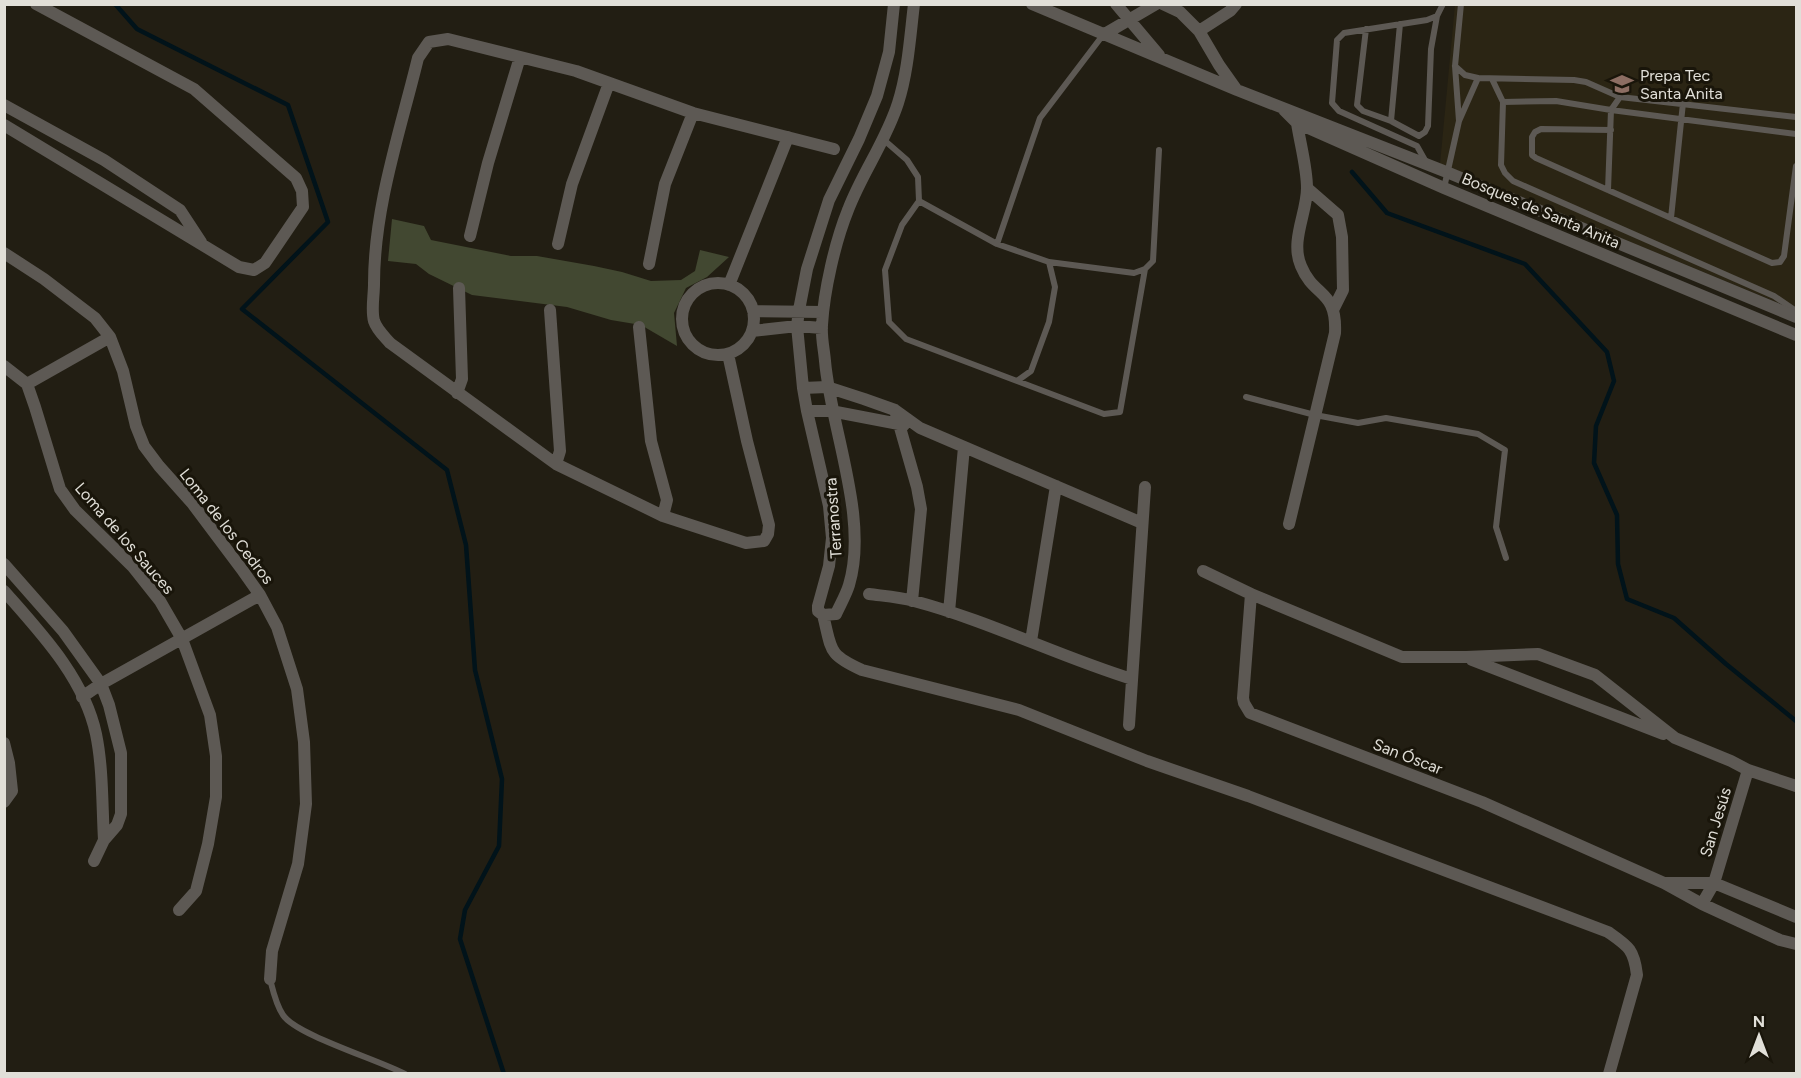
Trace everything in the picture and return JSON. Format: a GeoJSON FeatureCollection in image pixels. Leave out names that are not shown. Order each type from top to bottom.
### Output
{"type":"FeatureCollection","features":[{"type":"Feature","properties":{"kind":"street"},"geometry":{"type":"LineString","coordinates":[[4,125],[238,267],[254,270],[265,263],[303,207],[302,191],[296,178],[194,89],[36,4]]}},
{"type":"Feature","properties":{"kind":"street","name":"Terranostra"},"geometry":{"type":"LineString","coordinates":[[894,4],[889,52],[877,96],[860,139],[829,200],[807,269],[797,326],[803,388],[827,497],[832,538],[829,566],[818,606],[818,611],[823,615],[836,614],[848,586],[852,567],[853,540],[846,468],[827,387],[822,328],[823,312],[829,275],[848,210],[884,140],[899,102],[914,4]]}},
{"type":"Feature","properties":{"kind":"street","name":"Bosques de Santa Anita"},"geometry":{"type":"LineString","coordinates":[[1032,4],[1278,105],[1298,119],[1444,188],[1797,335]]}},
{"type":"Feature","properties":{"kind":"street"},"geometry":{"type":"LineString","coordinates":[[1116,4],[1162,58]]}},
{"type":"Feature","properties":{"kind":"street"},"geometry":{"type":"LineString","coordinates":[[1103,35],[1156,4]]}},
{"type":"Feature","properties":{"kind":"street"},"geometry":{"type":"LineString","coordinates":[[1163,4],[1180,12],[1200,31],[1219,65],[1237,90]]}},
{"type":"Feature","properties":{"kind":"street"},"geometry":{"type":"LineString","coordinates":[[1200,31],[1236,4]]}},
{"type":"Feature","properties":{"kind":"street"},"geometry":{"type":"LineString","coordinates":[[728,354],[747,441],[769,525],[768,534],[764,540],[746,543],[663,516],[556,464],[390,343],[377,329],[373,318],[374,269],[382,204],[418,58],[429,42],[448,39],[576,71],[693,113],[834,150]]}},
{"type":"Feature","properties":{"kind":"street"},"geometry":{"type":"LineString","coordinates":[[470,236],[488,163],[520,57]]}},
{"type":"Feature","properties":{"kind":"street"},"geometry":{"type":"LineString","coordinates":[[558,244],[572,184],[609,83]]}},
{"type":"Feature","properties":{"kind":"street"},"geometry":{"type":"LineString","coordinates":[[4,105],[105,160],[180,210],[203,245]]}},
{"type":"Feature","properties":{"kind":"street"},"geometry":{"type":"LineString","coordinates":[[649,264],[665,184],[693,113]]}},
{"type":"Feature","properties":{"kind":"street"},"geometry":{"type":"LineString","coordinates":[[1289,524],[1335,333],[1336,319],[1334,308],[1327,296],[1311,285],[1300,264],[1297,245],[1307,188],[1298,119]]}},
{"type":"Feature","properties":{"kind":"street","name":"Bosques de Santa Anita"},"geometry":{"type":"LineString","coordinates":[[1298,119],[1449,173],[1673,259],[1797,317]]}},
{"type":"Feature","properties":{"kind":"street"},"geometry":{"type":"LineString","coordinates":[[40,146],[51,130]]}},
{"type":"Feature","properties":{"kind":"street"},"geometry":{"type":"LineString","coordinates":[[729,285],[788,137]]}},
{"type":"Feature","properties":{"kind":"street"},"geometry":{"type":"LineString","coordinates":[[1307,188],[1338,215],[1342,237],[1343,290],[1334,308]]}},
{"type":"Feature","properties":{"kind":"street","name":"Loma de los Cedros"},"geometry":{"type":"LineString","coordinates":[[4,253],[44,279],[95,318],[110,337],[123,371],[136,426],[144,446],[192,503],[260,595],[277,627],[297,689],[304,753],[306,804],[298,864],[272,951],[270,979]]}},
{"type":"Feature","properties":{"kind":"street"},"geometry":{"type":"LineString","coordinates":[[1664,279],[1673,259]]}},
{"type":"Feature","properties":{"kind":"street"},"geometry":{"type":"LineString","coordinates":[[715,283],[729,285],[740,291],[748,300],[753,311],[752,331],[743,345],[728,354],[718,355],[700,350],[686,336],[682,323],[684,309],[690,296],[701,287],[715,283]]}},
{"type":"Feature","properties":{"kind":"street"},"geometry":{"type":"LineString","coordinates":[[457,393],[462,379],[459,288]]}},
{"type":"Feature","properties":{"kind":"street"},"geometry":{"type":"LineString","coordinates":[[550,310],[560,451],[556,464]]}},
{"type":"Feature","properties":{"kind":"street"},"geometry":{"type":"LineString","coordinates":[[753,311],[823,312]]}},
{"type":"Feature","properties":{"kind":"street"},"geometry":{"type":"LineString","coordinates":[[752,331],[797,326],[822,328]]}},
{"type":"Feature","properties":{"kind":"street"},"geometry":{"type":"LineString","coordinates":[[639,327],[651,441],[667,500],[663,516]]}},
{"type":"Feature","properties":{"kind":"street"},"geometry":{"type":"LineString","coordinates":[[4,366],[27,384],[110,337]]}},
{"type":"Feature","properties":{"kind":"street","name":"Loma de los Sauces"},"geometry":{"type":"LineString","coordinates":[[27,384],[60,489],[75,510],[133,567],[160,601],[182,639],[210,715],[216,756],[216,797],[208,844],[196,891],[179,910]]}},
{"type":"Feature","properties":{"kind":"street"},"geometry":{"type":"LineString","coordinates":[[803,388],[827,387],[895,410],[920,428],[1142,523]]}},
{"type":"Feature","properties":{"kind":"street"},"geometry":{"type":"LineString","coordinates":[[895,410],[921,509],[912,601]]}},
{"type":"Feature","properties":{"kind":"street"},"geometry":{"type":"LineString","coordinates":[[807,411],[831,411],[920,428]]}},
{"type":"Feature","properties":{"kind":"street"},"geometry":{"type":"LineString","coordinates":[[949,612],[964,447]]}},
{"type":"Feature","properties":{"kind":"street"},"geometry":{"type":"LineString","coordinates":[[1031,641],[1056,486]]}},
{"type":"Feature","properties":{"kind":"street"},"geometry":{"type":"LineString","coordinates":[[1129,725],[1144,486]]}},
{"type":"Feature","properties":{"kind":"street"},"geometry":{"type":"LineString","coordinates":[[4,564],[63,631],[101,684],[109,705],[121,753],[121,814],[117,825],[104,840],[94,861]]}},
{"type":"Feature","properties":{"kind":"street"},"geometry":{"type":"LineString","coordinates":[[1203,572],[1402,657],[1538,654],[1595,675],[1675,738]]}},
{"type":"Feature","properties":{"kind":"street"},"geometry":{"type":"LineString","coordinates":[[4,591],[39,631],[68,670],[90,713],[96,735],[101,778],[104,840]]}},
{"type":"Feature","properties":{"kind":"street"},"geometry":{"type":"LineString","coordinates":[[869,594],[912,601],[949,612],[1031,641],[1098,669],[1132,679]]}},
{"type":"Feature","properties":{"kind":"street","name":"San Óscar"},"geometry":{"type":"LineString","coordinates":[[1251,594],[1243,698],[1250,713],[1482,802],[1664,883],[1702,904],[1780,940],[1797,944]]}},
{"type":"Feature","properties":{"kind":"street"},"geometry":{"type":"LineString","coordinates":[[82,697],[101,684],[260,595]]}},
{"type":"Feature","properties":{"kind":"street"},"geometry":{"type":"LineString","coordinates":[[823,615],[833,654],[862,670],[1019,710],[1147,761],[1608,932],[1629,947],[1635,959],[1637,975],[1609,1074]]}},
{"type":"Feature","properties":{"kind":"street"},"geometry":{"type":"LineString","coordinates":[[1466,657],[1675,738],[1748,770],[1797,786]]}},
{"type":"Feature","properties":{"kind":"street"},"geometry":{"type":"LineString","coordinates":[[4,743],[12,791],[4,802]]}},
{"type":"Feature","properties":{"kind":"street","name":"San Jesús"},"geometry":{"type":"LineString","coordinates":[[1702,904],[1714,883],[1748,770]]}},
{"type":"Feature","properties":{"kind":"street","name":"San Óscar"},"geometry":{"type":"LineString","coordinates":[[1664,883],[1714,883],[1797,917]]}},
{"type":"Feature","properties":{"kind":"lane"},"geometry":{"type":"LineString","coordinates":[[1366,29],[1357,105],[1363,111],[1392,121],[1419,136],[1428,126],[1431,50],[1437,16],[1443,4]]}},
{"type":"Feature","properties":{"kind":"lane"},"geometry":{"type":"LineString","coordinates":[[1460,121],[1455,66],[1461,4]]}},
{"type":"Feature","properties":{"kind":"lane"},"geometry":{"type":"LineString","coordinates":[[1427,165],[1417,146],[1340,111],[1332,102],[1336,40],[1344,33],[1427,20],[1437,16]]}},
{"type":"Feature","properties":{"kind":"lane"},"geometry":{"type":"LineString","coordinates":[[1392,121],[1400,24]]}},
{"type":"Feature","properties":{"kind":"lane"},"geometry":{"type":"LineString","coordinates":[[997,244],[1040,118],[1103,35]]}},
{"type":"Feature","properties":{"kind":"lane"},"geometry":{"type":"LineString","coordinates":[[1455,66],[1465,75],[1478,78],[1574,80],[1586,82],[1620,97],[1797,117]]}},
{"type":"Feature","properties":{"kind":"lane"},"geometry":{"type":"LineString","coordinates":[[1444,188],[1460,121],[1478,78]]}},
{"type":"Feature","properties":{"kind":"lane"},"geometry":{"type":"LineString","coordinates":[[1492,79],[1503,102],[1501,165],[1513,181],[1673,259],[1774,296],[1797,311]]}},
{"type":"Feature","properties":{"kind":"lane"},"geometry":{"type":"LineString","coordinates":[[1608,190],[1611,110],[1620,97]]}},
{"type":"Feature","properties":{"kind":"lane"},"geometry":{"type":"LineString","coordinates":[[1503,102],[1556,100],[1611,110],[1797,134]]}},
{"type":"Feature","properties":{"kind":"lane"},"geometry":{"type":"LineString","coordinates":[[1671,218],[1683,104]]}},
{"type":"Feature","properties":{"kind":"lane"},"geometry":{"type":"LineString","coordinates":[[1611,130],[1541,129],[1532,137],[1532,154],[1536,158],[1772,262],[1780,262],[1784,256],[1797,166]]}},
{"type":"Feature","properties":{"kind":"lane"},"geometry":{"type":"LineString","coordinates":[[884,140],[907,160],[918,177],[919,201],[902,225],[885,270],[889,322],[906,339],[1104,414],[1120,412],[1145,269]]}},
{"type":"Feature","properties":{"kind":"lane"},"geometry":{"type":"LineString","coordinates":[[919,201],[997,244],[1049,262],[1134,273],[1145,269],[1152,261],[1159,150]]}},
{"type":"Feature","properties":{"kind":"lane"},"geometry":{"type":"LineString","coordinates":[[1017,381],[1031,371],[1049,322],[1055,287],[1049,262]]}},
{"type":"Feature","properties":{"kind":"lane"},"geometry":{"type":"LineString","coordinates":[[1246,397],[1315,415],[1358,423],[1386,418],[1478,434],[1505,450],[1496,527],[1506,558]]}},
{"type":"Feature","properties":{"kind":"lane"},"geometry":{"type":"LineString","coordinates":[[270,979],[283,1015],[292,1024],[405,1074]]}},
{"type":"Feature","properties":{"kind":"shaded area","name":"Prepa Tec Santa Anita"},"geometry":{"type":"Polygon","coordinates":[[[1455,5],[1796,5],[1796,310],[1440,164],[1455,5]]]}},
{"type":"Feature","properties":{"kind":"green space"},"geometry":{"type":"Polygon","coordinates":[[[392,219],[424,226],[431,240],[511,256],[537,256],[594,266],[651,281],[681,280],[695,271],[700,250],[729,257],[707,277],[686,288],[674,313],[677,346],[641,325],[611,320],[567,307],[472,295],[429,274],[416,264],[388,261],[392,219]]]}},
{"type":"Feature","properties":{"kind":"waterway"},"geometry":{"type":"LineString","coordinates":[[115,4],[137,29],[288,105],[328,222],[242,309],[447,470],[466,545],[475,670],[502,779],[499,846],[465,910],[460,939],[504,1074]]}},
{"type":"Feature","properties":{"kind":"waterway"},"geometry":{"type":"LineString","coordinates":[[1352,172],[1387,213],[1525,264],[1607,352],[1614,381],[1596,426],[1594,463],[1617,515],[1618,564],[1627,599],[1674,618],[1796,721]]}},
{"type":"Feature","properties":{"kind":"place","name":"Prepa Tec Santa Anita"},"geometry":{"type":"Point","coordinates":[1622,84]}}]}
